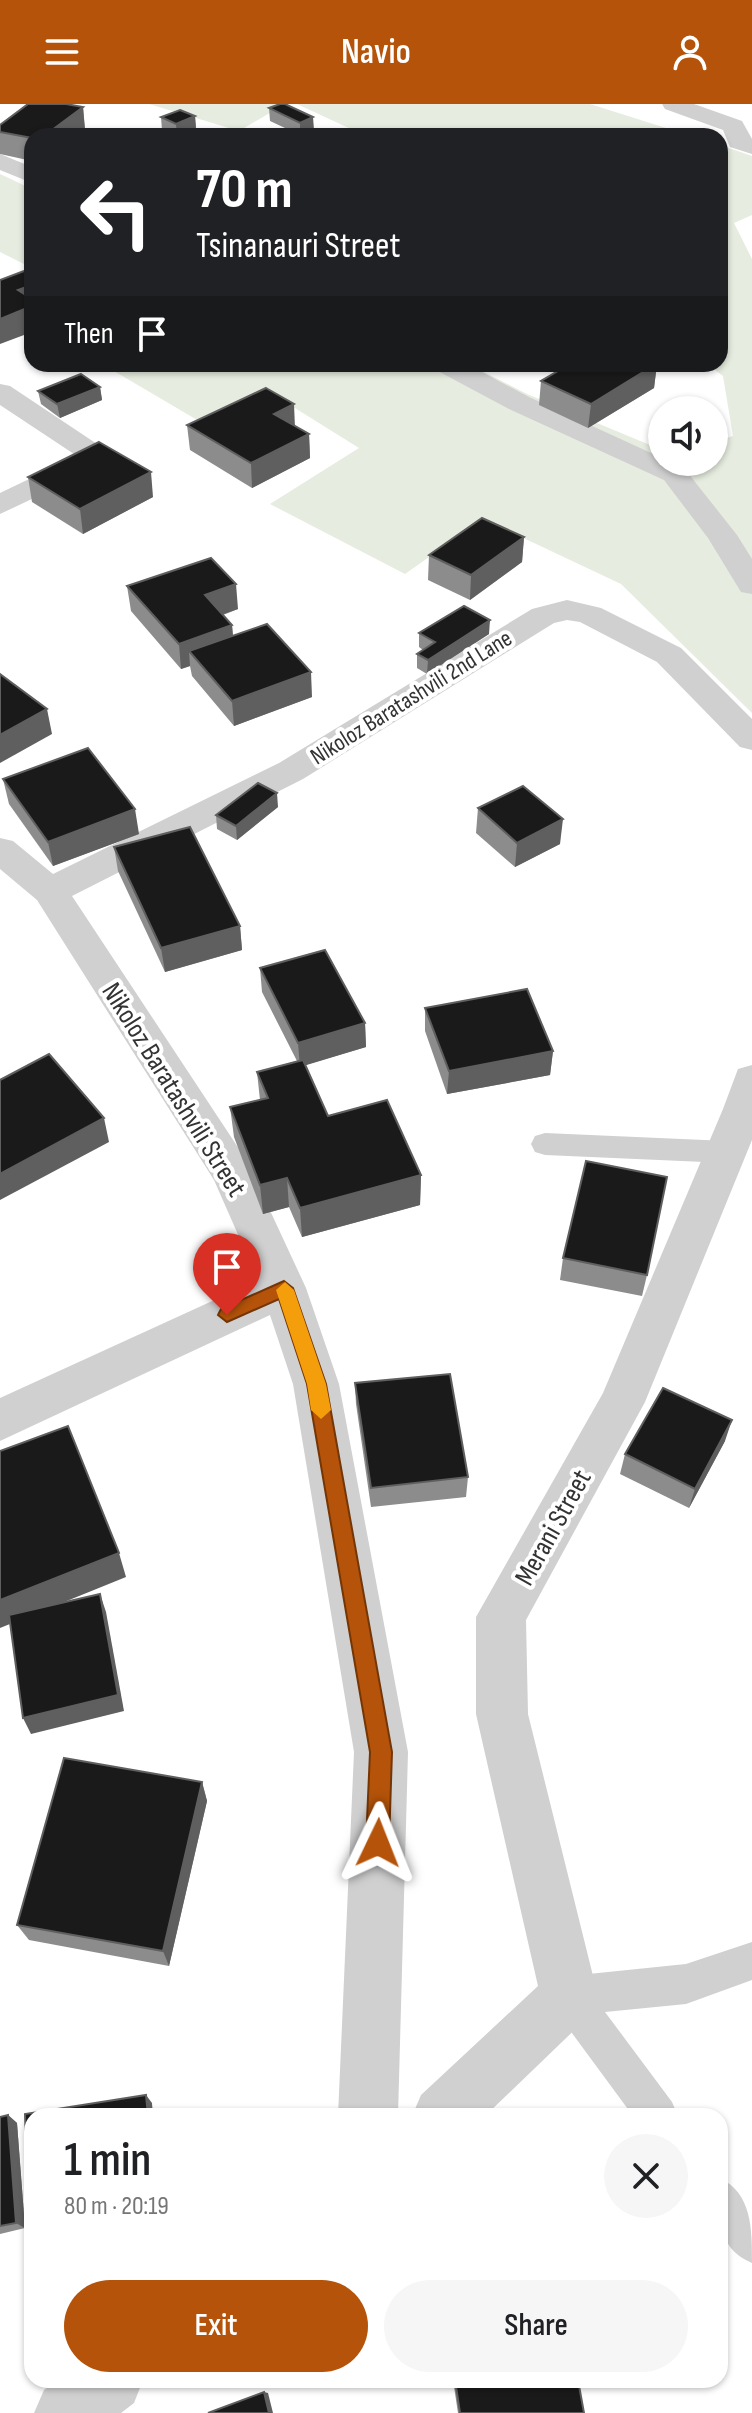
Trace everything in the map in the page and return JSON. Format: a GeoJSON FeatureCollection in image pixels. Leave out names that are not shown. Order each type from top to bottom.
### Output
{"type":"FeatureCollection","features":[{"type":"Feature","properties":{"kind":"street"},"geometry":{"type":"LineString","coordinates":[[673,104],[734,126],[738,142],[752,147]]}},
{"type":"Feature","properties":{"kind":"street"},"geometry":{"type":"LineString","coordinates":[[0,161],[24,172]]}},
{"type":"Feature","properties":{"kind":"street"},"geometry":{"type":"LineString","coordinates":[[461,372],[519,403],[674,474],[722,535],[752,585]]}},
{"type":"Feature","properties":{"kind":"street"},"geometry":{"type":"LineString","coordinates":[[0,392],[90,449],[93,454],[90,461],[0,505]]}},
{"type":"Feature","properties":{"kind":"street","name":"Nikoloz Baratashvili 2nd Lane"},"geometry":{"type":"LineString","coordinates":[[50,891],[291,771],[543,616],[567,610],[590,615],[669,655],[752,739]]}},
{"type":"Feature","properties":{"kind":"street","name":"Nikoloz Baratashvili Street"},"geometry":{"type":"LineString","coordinates":[[0,850],[50,891],[232,1173],[284,1288],[316,1384],[381,1752],[368,2108]]}},
{"type":"Feature","properties":{"kind":"street","name":"Merani Street"},"geometry":{"type":"LineString","coordinates":[[569,1996],[502,1714],[501,1617],[622,1402],[727,1152],[752,1080]]}},
{"type":"Feature","properties":{"kind":"street"},"geometry":{"type":"LineString","coordinates":[[0,1420],[284,1288]]}},
{"type":"Feature","properties":{"kind":"street"},"geometry":{"type":"LineString","coordinates":[[450,2108],[569,1996]]}},
{"type":"Feature","properties":{"kind":"street"},"geometry":{"type":"LineString","coordinates":[[67,2413],[100,2388]]}},
{"type":"Feature","properties":{"kind":"lane"},"geometry":{"type":"LineString","coordinates":[[545,1144],[727,1152]]}},
{"type":"Feature","properties":{"kind":"lane"},"geometry":{"type":"LineString","coordinates":[[569,1996],[686,1984],[752,1961]]}},
{"type":"Feature","properties":{"kind":"lane"},"geometry":{"type":"LineString","coordinates":[[569,1996],[652,2108]]}},
{"type":"Feature","properties":{"kind":"lane"},"geometry":{"type":"LineString","coordinates":[[728,2210],[752,2242]]}},
{"type":"Feature","properties":{"kind":"shaded area"},"geometry":{"type":"Polygon","coordinates":[[[149,104],[285,104],[244,128],[229,128],[149,104]]]}},
{"type":"Feature","properties":{"kind":"shaded area"},"geometry":{"type":"Polygon","coordinates":[[[297,104],[590,104],[666,128],[349,128],[297,104]]]}},
{"type":"Feature","properties":{"kind":"shaded area"},"geometry":{"type":"Polygon","coordinates":[[[728,148],[752,156],[752,215],[734,223],[752,259],[752,713],[621,584],[483,519],[405,574],[270,504],[359,448],[274,395],[204,424],[116,372],[484,372],[527,394],[648,444],[648,476],[728,476],[728,438],[733,436],[723,376],[718,372],[728,372],[728,148]]]}},
{"type":"Feature","properties":{"kind":"shaded area"},"geometry":{"type":"Polygon","coordinates":[[[0,174],[24,185],[24,264],[0,252],[0,174]]]}},
{"type":"Feature","properties":{"kind":"building"},"geometry":{"type":"Polygon","coordinates":[[[28,104],[83,107],[55,128],[24,128],[24,136],[0,132],[0,125],[28,104]]]}},
{"type":"Feature","properties":{"kind":"building"},"geometry":{"type":"Polygon","coordinates":[[[280,104],[313,117],[300,123],[269,108],[280,104]]]}},
{"type":"Feature","properties":{"kind":"building"},"geometry":{"type":"Polygon","coordinates":[[[180,110],[195,116],[176,124],[161,117],[180,110]]]}},
{"type":"Feature","properties":{"kind":"building"},"geometry":{"type":"Polygon","coordinates":[[[24,271],[24,288],[18,290],[24,294],[24,309],[0,319],[0,280],[24,271]]]}},
{"type":"Feature","properties":{"kind":"building"},"geometry":{"type":"Polygon","coordinates":[[[556,372],[643,372],[591,404],[541,381],[556,372]]]}},
{"type":"Feature","properties":{"kind":"building"},"geometry":{"type":"Polygon","coordinates":[[[81,374],[100,387],[57,404],[38,391],[81,374]]]}},
{"type":"Feature","properties":{"kind":"building"},"geometry":{"type":"Polygon","coordinates":[[[266,388],[294,404],[274,414],[309,434],[251,463],[187,425],[266,388]]]}},
{"type":"Feature","properties":{"kind":"building"},"geometry":{"type":"Polygon","coordinates":[[[99,442],[151,472],[80,509],[28,477],[99,442]]]}},
{"type":"Feature","properties":{"kind":"building"},"geometry":{"type":"Polygon","coordinates":[[[482,518],[524,537],[471,575],[429,555],[482,518]]]}},
{"type":"Feature","properties":{"kind":"building"},"geometry":{"type":"Polygon","coordinates":[[[211,558],[236,584],[205,595],[232,625],[179,644],[127,586],[211,558]]]}},
{"type":"Feature","properties":{"kind":"building"},"geometry":{"type":"Polygon","coordinates":[[[464,606],[490,620],[428,660],[417,654],[435,642],[419,633],[464,606]]]}},
{"type":"Feature","properties":{"kind":"building"},"geometry":{"type":"Polygon","coordinates":[[[267,624],[311,672],[232,701],[189,651],[267,624]]]}},
{"type":"Feature","properties":{"kind":"building"},"geometry":{"type":"Polygon","coordinates":[[[0,674],[47,709],[0,735],[0,674]]]}},
{"type":"Feature","properties":{"kind":"building"},"geometry":{"type":"Polygon","coordinates":[[[88,748],[135,809],[48,842],[3,779],[88,748]]]}},
{"type":"Feature","properties":{"kind":"building"},"geometry":{"type":"Polygon","coordinates":[[[258,783],[277,793],[236,826],[216,815],[258,783]]]}},
{"type":"Feature","properties":{"kind":"building"},"geometry":{"type":"Polygon","coordinates":[[[523,786],[563,819],[517,843],[478,808],[523,786]]]}},
{"type":"Feature","properties":{"kind":"building"},"geometry":{"type":"Polygon","coordinates":[[[190,827],[240,926],[161,948],[114,847],[190,827]]]}},
{"type":"Feature","properties":{"kind":"building"},"geometry":{"type":"Polygon","coordinates":[[[325,950],[365,1023],[298,1043],[260,968],[325,950]]]}},
{"type":"Feature","properties":{"kind":"building"},"geometry":{"type":"Polygon","coordinates":[[[527,989],[553,1051],[449,1071],[425,1008],[527,989]]]}},
{"type":"Feature","properties":{"kind":"building"},"geometry":{"type":"Polygon","coordinates":[[[49,1054],[104,1118],[0,1174],[0,1080],[49,1054]]]}},
{"type":"Feature","properties":{"kind":"building"},"geometry":{"type":"Polygon","coordinates":[[[303,1060],[328,1116],[387,1100],[421,1175],[300,1208],[287,1178],[260,1185],[230,1107],[268,1098],[257,1072],[303,1060]]]}},
{"type":"Feature","properties":{"kind":"building"},"geometry":{"type":"Polygon","coordinates":[[[586,1161],[667,1177],[647,1275],[563,1258],[586,1161]]]}},
{"type":"Feature","properties":{"kind":"building"},"geometry":{"type":"Polygon","coordinates":[[[450,1374],[468,1477],[371,1488],[355,1383],[450,1374]]]}},
{"type":"Feature","properties":{"kind":"building"},"geometry":{"type":"Polygon","coordinates":[[[663,1388],[732,1420],[695,1489],[625,1454],[663,1388]]]}},
{"type":"Feature","properties":{"kind":"building"},"geometry":{"type":"Polygon","coordinates":[[[68,1426],[119,1553],[0,1600],[0,1451],[68,1426]]]}},
{"type":"Feature","properties":{"kind":"building"},"geometry":{"type":"Polygon","coordinates":[[[100,1594],[118,1695],[23,1718],[9,1615],[100,1594]]]}},
{"type":"Feature","properties":{"kind":"building"},"geometry":{"type":"Polygon","coordinates":[[[64,1758],[202,1782],[163,1951],[17,1925],[64,1758]]]}},
{"type":"Feature","properties":{"kind":"building"},"geometry":{"type":"Polygon","coordinates":[[[146,2095],[147,2108],[63,2108],[146,2095]]]}},
{"type":"Feature","properties":{"kind":"building"},"geometry":{"type":"Polygon","coordinates":[[[8,2115],[16,2223],[0,2226],[0,2117],[8,2115]]]}},
{"type":"Feature","properties":{"kind":"building"},"geometry":{"type":"Polygon","coordinates":[[[456,2388],[579,2388],[584,2413],[460,2413],[456,2388]]]}},
{"type":"Feature","properties":{"kind":"building"},"geometry":{"type":"Polygon","coordinates":[[[264,2392],[269,2413],[208,2413],[264,2392]]]}},
{"type":"Feature","properties":{"kind":"slow traffic"},"geometry":{"type":"LineString","coordinates":[[285,1290],[316,1384],[321,1410]]}},
{"type":"Feature","properties":{"kind":"route"},"geometry":{"type":"LineString","coordinates":[[227,1315],[284,1288],[316,1384],[381,1752],[378,1843]]}}]}
